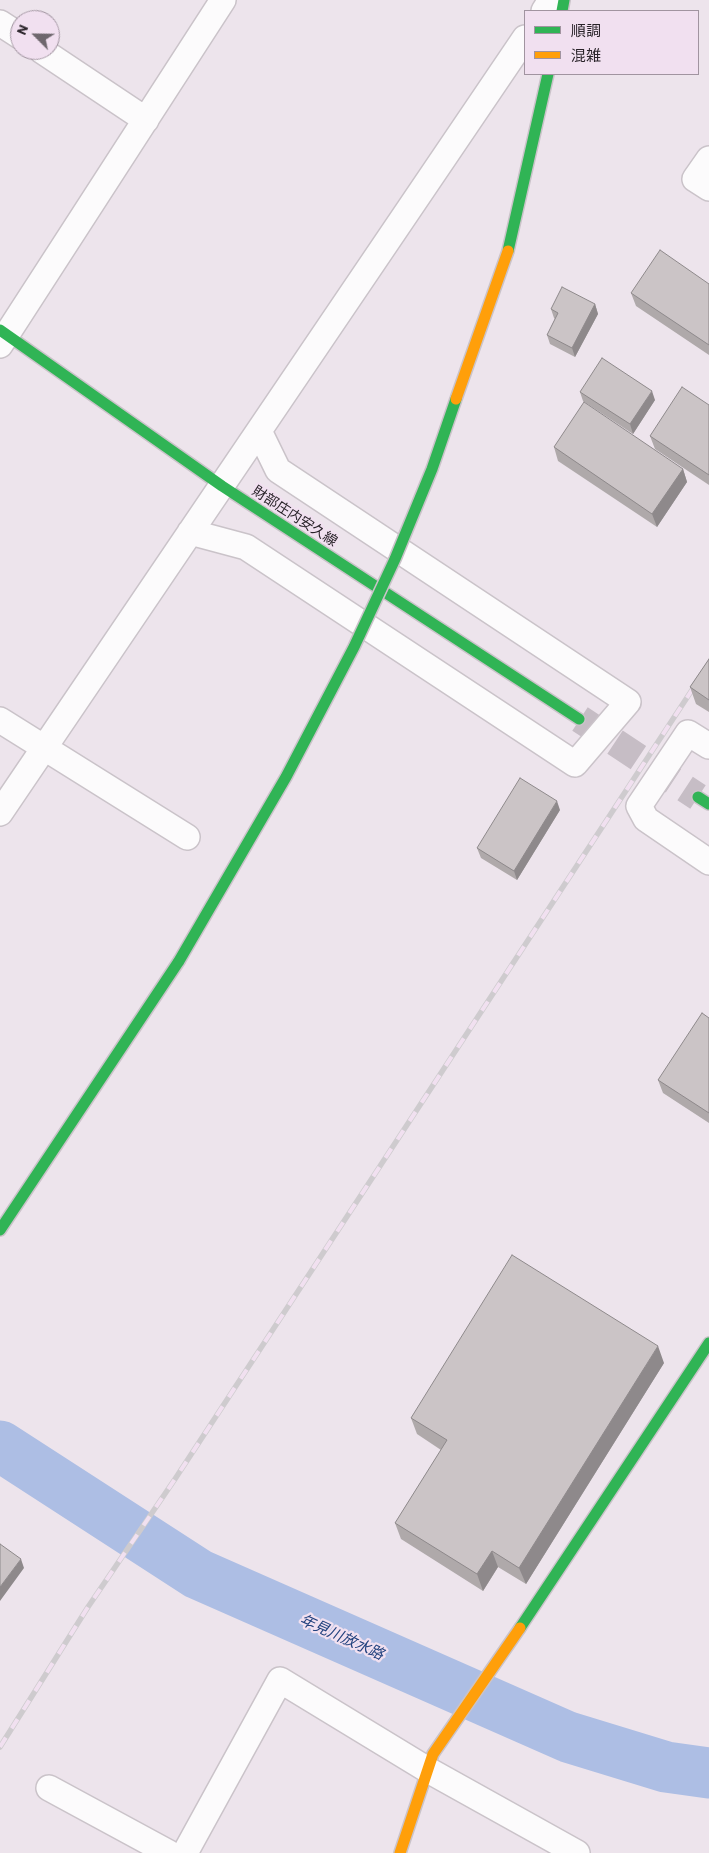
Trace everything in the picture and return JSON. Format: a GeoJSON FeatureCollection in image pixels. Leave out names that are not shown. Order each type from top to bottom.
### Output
{"type":"FeatureCollection","features":[{"type":"Feature","properties":{"kind":"street"},"geometry":{"type":"LineString","coordinates":[[2,336],[146,120],[223,0]]}},
{"type":"Feature","properties":{"kind":"street"},"geometry":{"type":"LineString","coordinates":[[0,813],[524,39]]}},
{"type":"Feature","properties":{"kind":"street"},"geometry":{"type":"LineString","coordinates":[[56,60],[146,120]]}},
{"type":"Feature","properties":{"kind":"street"},"geometry":{"type":"LineString","coordinates":[[0,1230],[179,961],[286,777],[354,647],[395,559],[432,469],[508,251],[548,75]]}},
{"type":"Feature","properties":{"kind":"street"},"geometry":{"type":"LineString","coordinates":[[709,159],[695,179],[709,188]]}},
{"type":"Feature","properties":{"kind":"street","name":"財部庄内安久線"},"geometry":{"type":"LineString","coordinates":[[2,336],[222,486],[579,718]]}},
{"type":"Feature","properties":{"kind":"street"},"geometry":{"type":"LineString","coordinates":[[190,532],[246,547],[575,764],[628,702],[278,470],[259,431]]}},
{"type":"Feature","properties":{"kind":"street"},"geometry":{"type":"LineString","coordinates":[[0,720],[187,837]]}},
{"type":"Feature","properties":{"kind":"street"},"geometry":{"type":"LineString","coordinates":[[709,746],[688,733],[640,806],[646,819],[709,862]]}},
{"type":"Feature","properties":{"kind":"street"},"geometry":{"type":"LineString","coordinates":[[698,796],[709,804]]}},
{"type":"Feature","properties":{"kind":"street"},"geometry":{"type":"LineString","coordinates":[[400,1853],[430,1762],[706,1353]]}},
{"type":"Feature","properties":{"kind":"street"},"geometry":{"type":"LineString","coordinates":[[185,1853],[280,1680],[430,1762],[577,1853]]}},
{"type":"Feature","properties":{"kind":"street"},"geometry":{"type":"LineString","coordinates":[[49,1788],[169,1853]]}},
{"type":"Feature","properties":{"kind":"building"},"geometry":{"type":"Polygon","coordinates":[[[660,250],[709,284],[709,345],[631,293],[660,250]]]}},
{"type":"Feature","properties":{"kind":"building"},"geometry":{"type":"Polygon","coordinates":[[[562,287],[595,304],[572,348],[547,335],[558,313],[551,309],[562,287]]]}},
{"type":"Feature","properties":{"kind":"building"},"geometry":{"type":"Polygon","coordinates":[[[602,358],[652,391],[630,424],[580,392],[602,358]]]}},
{"type":"Feature","properties":{"kind":"building"},"geometry":{"type":"Polygon","coordinates":[[[682,387],[709,405],[709,475],[650,436],[682,387]]]}},
{"type":"Feature","properties":{"kind":"building"},"geometry":{"type":"Polygon","coordinates":[[[584,402],[683,469],[652,514],[554,447],[584,402]]]}},
{"type":"Feature","properties":{"kind":"building"},"geometry":{"type":"Polygon","coordinates":[[[709,659],[709,700],[690,687],[709,659]]]}},
{"type":"Feature","properties":{"kind":"building"},"geometry":{"type":"Polygon","coordinates":[[[520,778],[557,801],[514,871],[477,848],[520,778]]]}},
{"type":"Feature","properties":{"kind":"building"},"geometry":{"type":"Polygon","coordinates":[[[702,1013],[709,1018],[709,1113],[658,1080],[702,1013]]]}},
{"type":"Feature","properties":{"kind":"building"},"geometry":{"type":"Polygon","coordinates":[[[512,1255],[658,1346],[519,1568],[492,1551],[477,1574],[395,1523],[447,1440],[411,1418],[512,1255]]]}},
{"type":"Feature","properties":{"kind":"building"},"geometry":{"type":"Polygon","coordinates":[[[0,1544],[21,1559],[0,1587],[0,1544]]]}},
{"type":"Feature","properties":{"kind":"waterway","name":"年見川放水路"},"geometry":{"type":"LineString","coordinates":[[0,1446],[198,1574],[568,1737],[666,1767],[709,1773]]}},
{"type":"Feature","properties":{"kind":"tunnel"},"geometry":{"type":"LineString","coordinates":[[580,719],[698,797]]}},
{"type":"Feature","properties":{"kind":"railway"},"geometry":{"type":"LineString","coordinates":[[0,1747],[88,1607],[175,1479],[709,664]]}},
{"type":"Feature","properties":{"kind":"traffic: fast"},"geometry":{"type":"LineString","coordinates":[[562,10],[564,0]]}},
{"type":"Feature","properties":{"kind":"traffic: fast"},"geometry":{"type":"LineString","coordinates":[[508,251],[548,75]]}},
{"type":"Feature","properties":{"kind":"traffic: fast"},"geometry":{"type":"LineString","coordinates":[[0,330],[222,486],[579,719]]}},
{"type":"Feature","properties":{"kind":"traffic: fast"},"geometry":{"type":"LineString","coordinates":[[179,961],[286,777],[354,647],[395,559],[432,469],[456,399]]}},
{"type":"Feature","properties":{"kind":"traffic: fast"},"geometry":{"type":"LineString","coordinates":[[698,797],[709,804]]}},
{"type":"Feature","properties":{"kind":"traffic: fast"},"geometry":{"type":"LineString","coordinates":[[0,1230],[179,961]]}},
{"type":"Feature","properties":{"kind":"traffic: fast"},"geometry":{"type":"LineString","coordinates":[[520,1628],[709,1343]]}},
{"type":"Feature","properties":{"kind":"traffic: slow"},"geometry":{"type":"LineString","coordinates":[[456,399],[508,251]]}},
{"type":"Feature","properties":{"kind":"traffic: slow"},"geometry":{"type":"LineString","coordinates":[[400,1853],[433,1754],[520,1628]]}}]}
